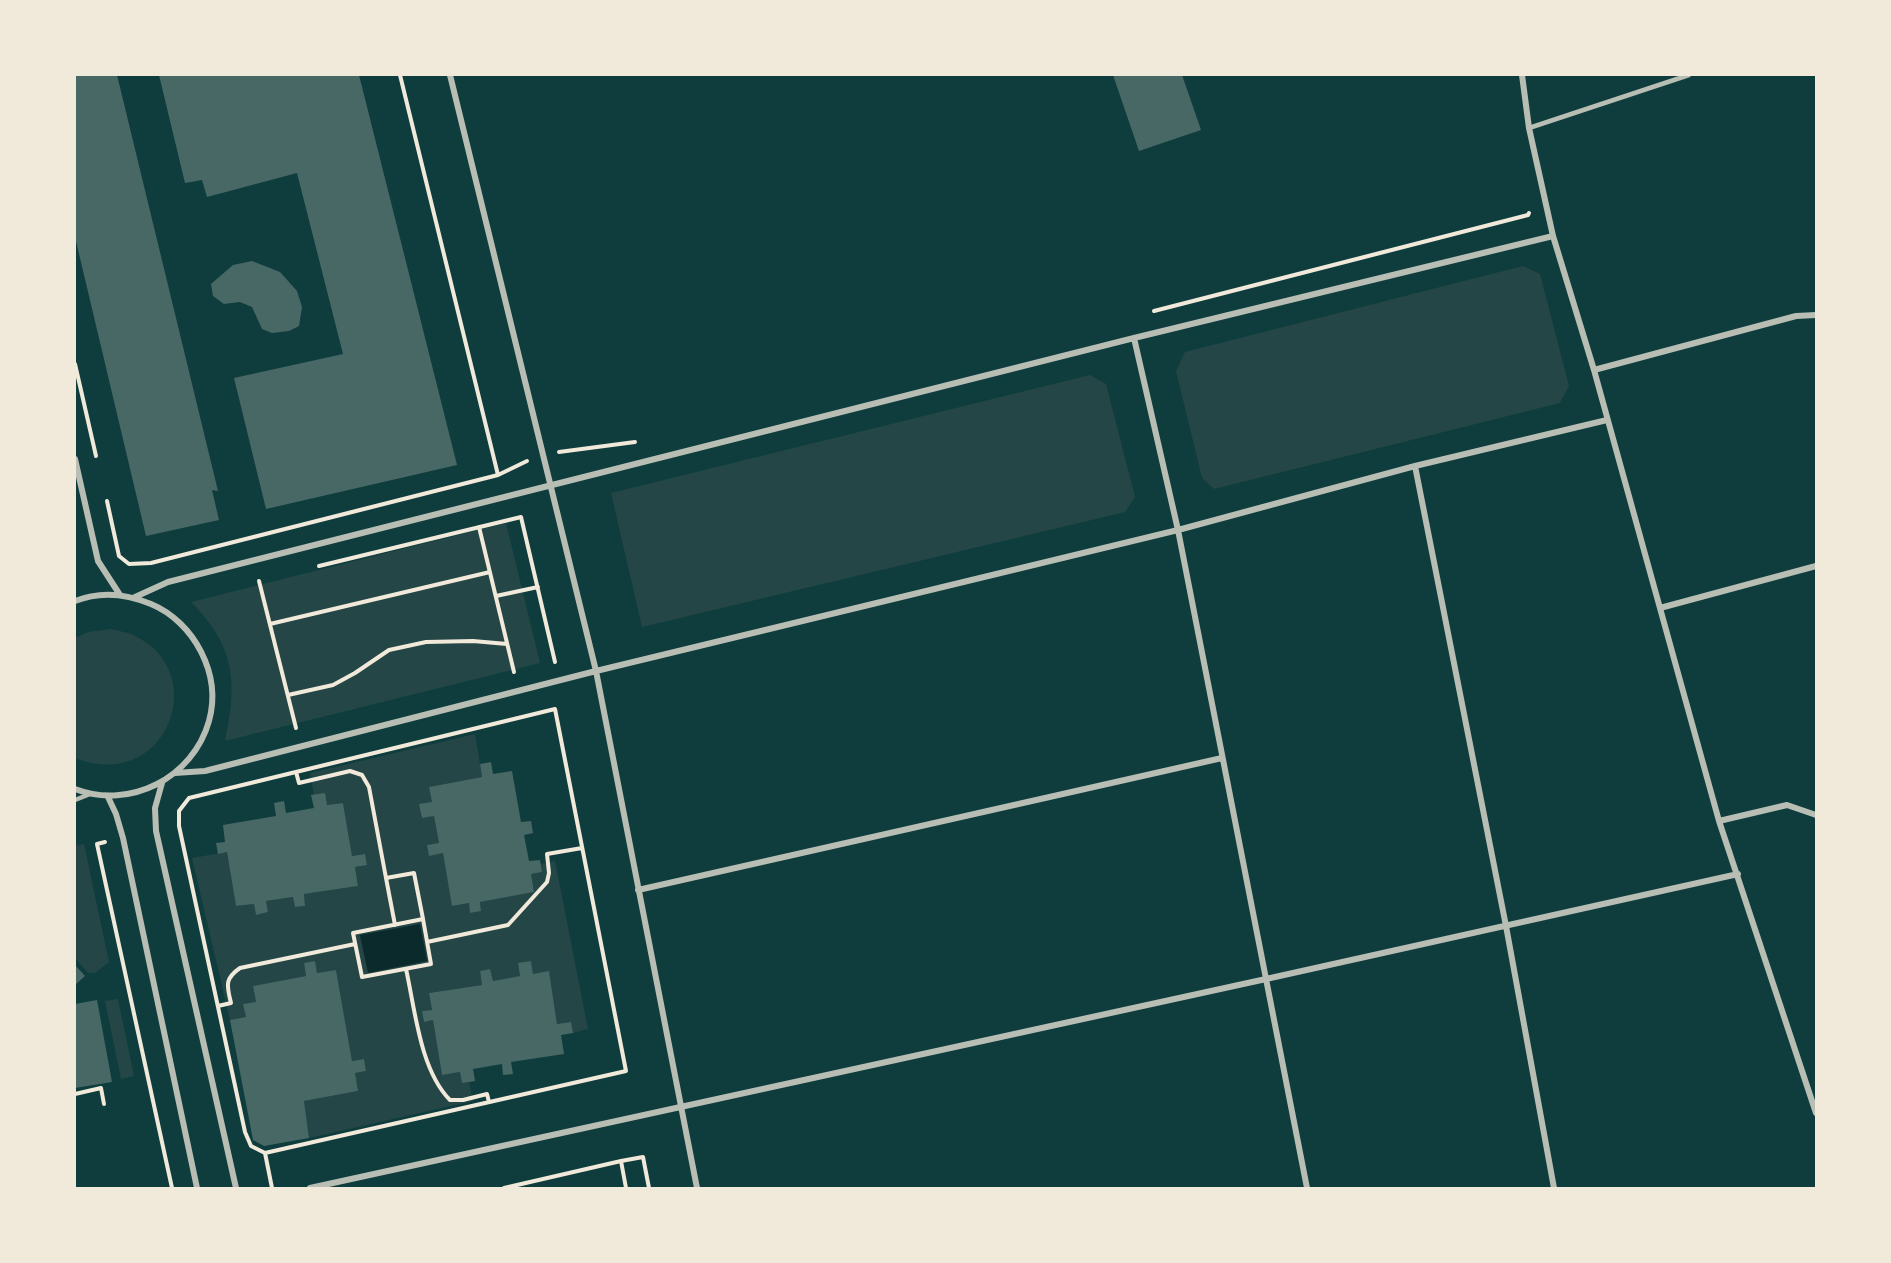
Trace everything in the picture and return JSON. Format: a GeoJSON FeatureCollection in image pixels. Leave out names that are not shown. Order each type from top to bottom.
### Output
{"type":"FeatureCollection","features":[{"type":"Feature","properties":{"kind":"street"},"geometry":{"type":"LineString","coordinates":[[450,75],[596,671],[698,1188]]}},
{"type":"Feature","properties":{"kind":"street"},"geometry":{"type":"LineString","coordinates":[[1522,75],[1529,128],[1553,236],[1594,370],[1719,821],[1816,1113]]}},
{"type":"Feature","properties":{"kind":"street"},"geometry":{"type":"LineString","coordinates":[[135,597],[168,582],[1134,338],[1553,236]]}},
{"type":"Feature","properties":{"kind":"street"},"geometry":{"type":"LineString","coordinates":[[1594,370],[1796,316],[1816,315]]}},
{"type":"Feature","properties":{"kind":"street"},"geometry":{"type":"LineString","coordinates":[[1134,338],[1178,530],[1307,1188]]}},
{"type":"Feature","properties":{"kind":"street"},"geometry":{"type":"LineString","coordinates":[[175,773],[205,771],[596,671],[1178,530],[1415,466],[1608,420]]}},
{"type":"Feature","properties":{"kind":"street"},"geometry":{"type":"LineString","coordinates":[[75,459],[98,561],[120,595]]}},
{"type":"Feature","properties":{"kind":"street"},"geometry":{"type":"LineString","coordinates":[[1415,466],[1506,926],[1554,1188]]}},
{"type":"Feature","properties":{"kind":"street"},"geometry":{"type":"LineString","coordinates":[[1660,608],[1816,566]]}},
{"type":"Feature","properties":{"kind":"street"},"geometry":{"type":"LineString","coordinates":[[75,601],[99,595],[120,595],[135,597],[164,609],[188,630],[205,658],[212,689],[209,720],[196,749],[175,773],[162,783],[136,793],[108,796],[75,789]]}},
{"type":"Feature","properties":{"kind":"street"},"geometry":{"type":"LineString","coordinates":[[639,890],[1222,758]]}},
{"type":"Feature","properties":{"kind":"street"},"geometry":{"type":"LineString","coordinates":[[162,783],[155,808],[156,831],[236,1188]]}},
{"type":"Feature","properties":{"kind":"street"},"geometry":{"type":"LineString","coordinates":[[108,796],[123,838],[197,1188]]}},
{"type":"Feature","properties":{"kind":"street"},"geometry":{"type":"LineString","coordinates":[[1719,821],[1787,805],[1816,815]]}},
{"type":"Feature","properties":{"kind":"street"},"geometry":{"type":"LineString","coordinates":[[310,1188],[1266,980],[1737,874]]}},
{"type":"Feature","properties":{"kind":"lane"},"geometry":{"type":"LineString","coordinates":[[1529,128],[1689,75]]}},
{"type":"Feature","properties":{"kind":"lane"},"geometry":{"type":"LineString","coordinates":[[75,800],[90,794]]}},
{"type":"Feature","properties":{"kind":"path"},"geometry":{"type":"LineString","coordinates":[[400,75],[498,475]]}},
{"type":"Feature","properties":{"kind":"path"},"geometry":{"type":"LineString","coordinates":[[1152,311],[1528,215],[1532,205]]}},
{"type":"Feature","properties":{"kind":"path"},"geometry":{"type":"LineString","coordinates":[[119,556],[129,564],[152,563],[498,475],[542,453],[637,442]]}},
{"type":"Feature","properties":{"kind":"path"},"geometry":{"type":"LineString","coordinates":[[317,567],[521,517],[555,662],[545,665]]}},
{"type":"Feature","properties":{"kind":"path"},"geometry":{"type":"LineString","coordinates":[[479,527],[514,673]]}},
{"type":"Feature","properties":{"kind":"path"},"geometry":{"type":"LineString","coordinates":[[270,624],[490,572]]}},
{"type":"Feature","properties":{"kind":"path"},"geometry":{"type":"LineString","coordinates":[[248,584],[270,578]]}},
{"type":"Feature","properties":{"kind":"path"},"geometry":{"type":"LineString","coordinates":[[259,581],[296,728],[307,725]]}},
{"type":"Feature","properties":{"kind":"path"},"geometry":{"type":"LineString","coordinates":[[496,596],[538,587]]}},
{"type":"Feature","properties":{"kind":"path"},"geometry":{"type":"LineString","coordinates":[[288,695],[333,685],[356,673],[389,650],[426,642],[473,640],[507,644]]}},
{"type":"Feature","properties":{"kind":"path"},"geometry":{"type":"LineString","coordinates":[[503,676],[525,670]]}},
{"type":"Feature","properties":{"kind":"path"},"geometry":{"type":"LineString","coordinates":[[555,709],[626,1071],[265,1153],[250,1146],[245,1132],[179,826],[179,810],[189,798],[296,772],[555,709]]}},
{"type":"Feature","properties":{"kind":"path"},"geometry":{"type":"LineString","coordinates":[[296,772],[299,783],[350,771],[362,775],[369,787],[395,925]]}},
{"type":"Feature","properties":{"kind":"path"},"geometry":{"type":"LineString","coordinates":[[427,942],[508,925],[547,882],[549,873],[547,854],[582,848]]}},
{"type":"Feature","properties":{"kind":"path"},"geometry":{"type":"LineString","coordinates":[[386,878],[414,873],[423,919],[431,964],[362,977],[353,933],[423,919]]}},
{"type":"Feature","properties":{"kind":"path"},"geometry":{"type":"LineString","coordinates":[[218,1006],[231,1003],[227,985],[230,974],[240,968],[356,944]]}},
{"type":"Feature","properties":{"kind":"path"},"geometry":{"type":"LineString","coordinates":[[406,969],[426,1059],[443,1092],[450,1100],[463,1100],[487,1094],[489,1102]]}},
{"type":"Feature","properties":{"kind":"path"},"geometry":{"type":"LineString","coordinates":[[75,1094],[101,1088],[104,1104]]}},
{"type":"Feature","properties":{"kind":"path"},"geometry":{"type":"LineString","coordinates":[[265,1153],[272,1188]]}},
{"type":"Feature","properties":{"kind":"path"},"geometry":{"type":"LineString","coordinates":[[504,1188],[643,1157],[649,1188]]}},
{"type":"Feature","properties":{"kind":"path"},"geometry":{"type":"LineString","coordinates":[[621,1161],[626,1188]]}},
{"type":"Feature","properties":{"kind":"shaded area"},"geometry":{"type":"Polygon","coordinates":[[[1523,266],[1540,274],[1569,386],[1560,403],[1214,489],[1202,478],[1176,371],[1185,352],[1523,266]]]}},
{"type":"Feature","properties":{"kind":"shaded area"},"geometry":{"type":"Polygon","coordinates":[[[1090,375],[1106,384],[1135,497],[1125,512],[642,627],[611,493],[1090,375]]]}},
{"type":"Feature","properties":{"kind":"shaded area"},"geometry":{"type":"Polygon","coordinates":[[[506,523],[540,663],[225,741],[232,683],[229,666],[225,650],[217,634],[191,602],[506,523]]]}},
{"type":"Feature","properties":{"kind":"shaded area"},"geometry":{"type":"Polygon","coordinates":[[[111,629],[133,635],[157,652],[171,674],[174,699],[168,724],[155,744],[134,759],[107,765],[75,758],[75,638],[88,632],[111,629]]]}},
{"type":"Feature","properties":{"kind":"shaded area"},"geometry":{"type":"Polygon","coordinates":[[[475,734],[482,777],[429,787],[432,802],[420,805],[422,818],[434,816],[439,843],[428,845],[429,855],[443,853],[453,906],[469,903],[471,913],[481,910],[480,902],[534,892],[531,874],[542,872],[541,864],[555,861],[588,1029],[573,1033],[571,1022],[557,1024],[549,972],[533,974],[531,961],[518,964],[520,976],[493,981],[490,969],[480,971],[482,985],[429,993],[432,1010],[422,1011],[424,1022],[433,1020],[442,1075],[460,1072],[462,1082],[469,1082],[473,1101],[309,1138],[304,1101],[358,1091],[355,1073],[366,1071],[364,1059],[352,1061],[336,970],[317,973],[315,961],[304,963],[306,976],[253,986],[256,1002],[244,1004],[246,1017],[230,1020],[192,858],[227,852],[236,906],[254,904],[256,915],[268,912],[266,901],[293,897],[295,907],[305,906],[304,894],[358,886],[355,867],[367,865],[365,854],[352,856],[343,803],[327,805],[314,795],[310,773],[475,734]]]}},
{"type":"Feature","properties":{"kind":"shaded area"},"geometry":{"type":"Polygon","coordinates":[[[84,844],[109,962],[95,973],[88,973],[75,958],[75,846],[84,844]]]}},
{"type":"Feature","properties":{"kind":"shaded area"},"geometry":{"type":"Polygon","coordinates":[[[420,924],[427,961],[368,973],[360,935],[420,924]]]}},
{"type":"Feature","properties":{"kind":"shaded area"},"geometry":{"type":"Polygon","coordinates":[[[118,999],[134,1076],[121,1079],[105,1001],[118,999]]]}},
{"type":"Feature","properties":{"kind":"building"},"geometry":{"type":"Polygon","coordinates":[[[75,75],[117,75],[218,491],[212,490],[219,520],[146,536],[75,237],[75,75]]]}},
{"type":"Feature","properties":{"kind":"building"},"geometry":{"type":"Polygon","coordinates":[[[159,75],[359,75],[457,465],[266,509],[234,378],[343,354],[297,173],[207,197],[202,180],[185,183],[159,75]]]}},
{"type":"Feature","properties":{"kind":"building"},"geometry":{"type":"Polygon","coordinates":[[[1113,75],[1182,75],[1201,130],[1139,151],[1113,75]]]}},
{"type":"Feature","properties":{"kind":"building"},"geometry":{"type":"Polygon","coordinates":[[[252,261],[280,272],[297,291],[302,307],[299,326],[289,331],[272,333],[262,329],[252,307],[240,302],[224,304],[213,296],[211,284],[233,265],[252,261]]]}},
{"type":"Feature","properties":{"kind":"building"},"geometry":{"type":"Polygon","coordinates":[[[491,762],[493,774],[512,771],[521,822],[531,821],[533,833],[524,835],[529,861],[540,860],[542,872],[531,874],[534,892],[480,902],[481,911],[470,913],[469,903],[452,906],[443,853],[429,856],[427,845],[439,843],[434,816],[422,818],[419,804],[432,802],[429,787],[482,777],[480,764],[491,762]]]}},
{"type":"Feature","properties":{"kind":"building"},"geometry":{"type":"Polygon","coordinates":[[[325,793],[327,805],[343,803],[352,856],[365,854],[367,865],[355,867],[358,886],[304,894],[305,906],[295,907],[293,897],[266,901],[268,912],[256,915],[254,904],[236,906],[227,852],[218,854],[216,843],[225,842],[223,825],[276,816],[274,803],[284,801],[286,813],[314,808],[311,795],[325,793]]]}},
{"type":"Feature","properties":{"kind":"building"},"geometry":{"type":"Polygon","coordinates":[[[315,961],[317,973],[336,970],[352,1061],[364,1059],[366,1071],[355,1073],[358,1091],[304,1101],[309,1138],[264,1146],[253,1140],[230,1020],[246,1017],[243,1004],[256,1002],[253,986],[306,976],[304,963],[315,961]]]}},
{"type":"Feature","properties":{"kind":"building"},"geometry":{"type":"Polygon","coordinates":[[[531,961],[533,974],[549,971],[557,1024],[571,1022],[573,1033],[561,1035],[564,1054],[511,1062],[513,1074],[503,1075],[502,1064],[473,1069],[475,1081],[462,1083],[460,1072],[442,1075],[433,1020],[424,1022],[422,1011],[432,1010],[429,993],[482,985],[480,971],[490,969],[493,981],[520,976],[518,963],[531,961]]]}},
{"type":"Feature","properties":{"kind":"building"},"geometry":{"type":"Polygon","coordinates":[[[75,965],[85,976],[75,985],[75,965]]]}},
{"type":"Feature","properties":{"kind":"building"},"geometry":{"type":"Polygon","coordinates":[[[97,1000],[112,1082],[75,1088],[75,1004],[97,1000]]]}}]}
